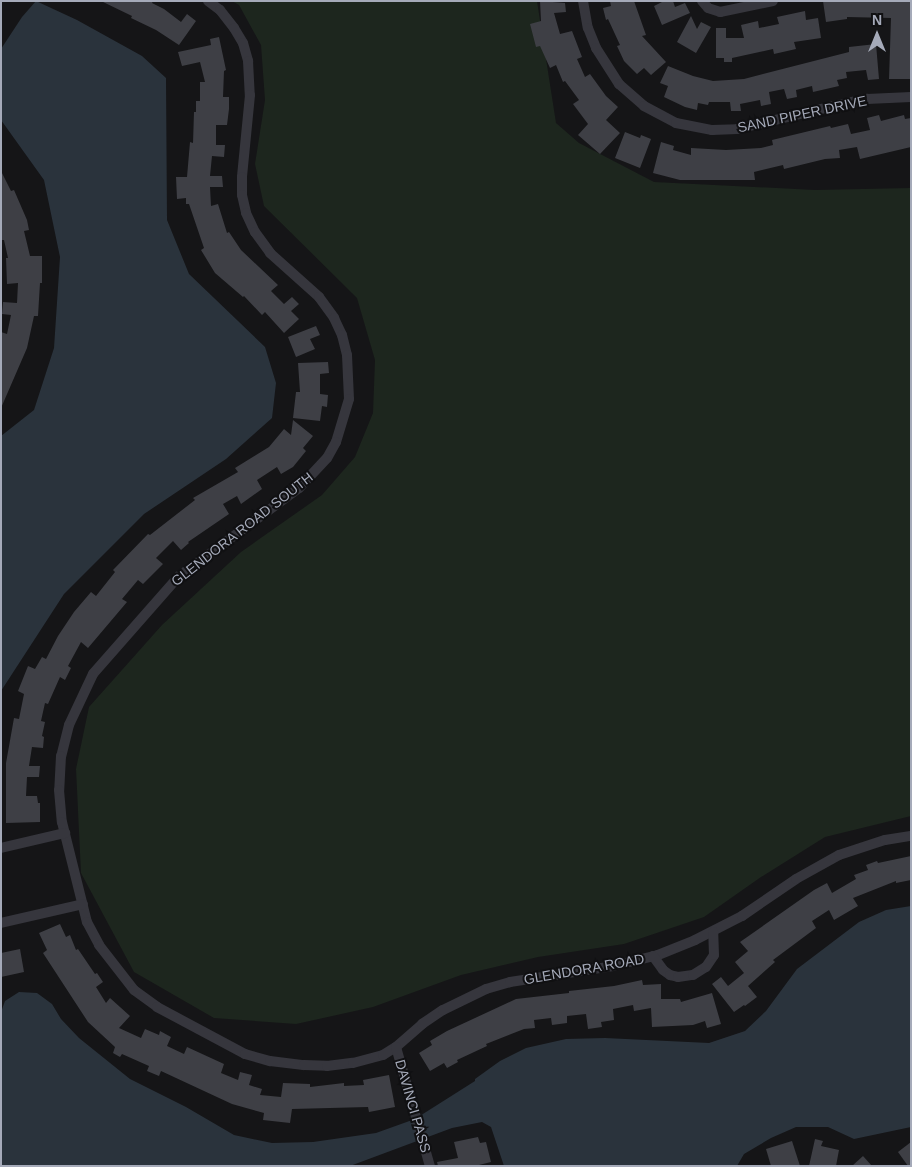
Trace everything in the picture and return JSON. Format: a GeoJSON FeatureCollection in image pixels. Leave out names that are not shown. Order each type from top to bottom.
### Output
{"type":"FeatureCollection","features":[{"type":"Feature","properties":{"kind":"street","name":"GLENDORA ROAD SOUTH"},"geometry":{"type":"LineString","coordinates":[[208,1],[220,10],[234,28],[243,43],[248,61],[250,95],[242,176],[242,195],[246,213],[255,232],[270,253],[319,297],[334,318],[342,335],[347,355],[349,399],[336,442],[327,458],[312,475],[299,488],[180,576],[93,674],[69,724],[61,756],[59,790],[65,833],[87,922],[100,945],[134,990],[157,1007],[245,1054],[270,1061],[327,1066],[353,1063],[383,1054],[396,1047]]}},
{"type":"Feature","properties":{"kind":"street","name":"SAND PIPER DRIVE"},"geometry":{"type":"LineString","coordinates":[[583,1],[588,28],[596,48],[619,84],[644,106],[676,123],[706,130],[737,130],[838,104],[867,99],[911,97]]}},
{"type":"Feature","properties":{"kind":"street"},"geometry":{"type":"LineString","coordinates":[[702,1],[708,8],[720,12],[773,1]]}},
{"type":"Feature","properties":{"kind":"street"},"geometry":{"type":"LineString","coordinates":[[1,848],[65,833]]}},
{"type":"Feature","properties":{"kind":"street","name":"GLENDORA ROAD"},"geometry":{"type":"LineString","coordinates":[[396,1047],[422,1024],[443,1010],[486,989],[518,981],[579,972],[653,956],[713,932],[756,907],[816,866],[838,855],[886,840],[911,836]]}},
{"type":"Feature","properties":{"kind":"street"},"geometry":{"type":"LineString","coordinates":[[1,923],[83,904]]}},
{"type":"Feature","properties":{"kind":"street"},"geometry":{"type":"LineString","coordinates":[[653,956],[663,970],[670,975],[678,977],[694,975],[706,967],[714,955],[713,932]]}},
{"type":"Feature","properties":{"kind":"street","name":"DAVINCI PASS"},"geometry":{"type":"LineString","coordinates":[[396,1047],[429,1161]]}},
{"type":"Feature","properties":{"kind":"shaded area"},"geometry":{"type":"Polygon","coordinates":[[[36,1],[77,20],[142,56],[166,78],[167,220],[189,274],[265,347],[276,383],[272,418],[226,459],[144,514],[64,594],[1,691],[1,436],[34,410],[54,348],[60,257],[44,180],[1,120],[1,49],[22,17],[36,1]]]}},
{"type":"Feature","properties":{"kind":"shaded area"},"geometry":{"type":"Polygon","coordinates":[[[232,1],[537,1],[556,123],[579,143],[654,182],[815,190],[911,188],[911,816],[825,837],[761,877],[704,917],[624,944],[538,957],[461,975],[373,1007],[296,1024],[214,1018],[134,972],[81,873],[76,769],[89,707],[162,625],[241,552],[322,495],[355,457],[373,413],[375,360],[357,298],[264,206],[255,164],[265,100],[261,45],[239,5],[232,1]]]}},
{"type":"Feature","properties":{"kind":"shaded area"},"geometry":{"type":"Polygon","coordinates":[[[911,906],[911,1127],[854,1139],[828,1127],[796,1127],[771,1138],[744,1154],[737,1166],[504,1166],[491,1127],[482,1122],[452,1128],[350,1166],[1,1166],[1,1012],[5,1001],[19,992],[37,993],[52,1004],[61,1019],[79,1038],[130,1079],[186,1107],[234,1135],[272,1143],[313,1142],[376,1133],[415,1119],[475,1081],[475,1079],[500,1061],[526,1048],[566,1039],[605,1038],[709,1043],[745,1031],[766,1011],[797,969],[859,922],[886,910],[911,906]]]}},
{"type":"Feature","properties":{"kind":"building"},"geometry":{"type":"Polygon","coordinates":[[[101,1],[153,1],[152,3],[164,9],[181,22],[187,14],[196,21],[179,45],[156,30],[131,18],[132,16],[101,1]]]}},
{"type":"Feature","properties":{"kind":"building"},"geometry":{"type":"Polygon","coordinates":[[[540,1],[565,3],[566,12],[554,13],[560,34],[572,31],[582,57],[577,59],[585,77],[590,74],[606,96],[618,107],[606,120],[620,133],[600,154],[578,135],[588,124],[573,104],[579,100],[565,81],[563,82],[556,65],[550,68],[540,46],[536,47],[530,24],[541,21],[540,1]]]}},
{"type":"Feature","properties":{"kind":"building"},"geometry":{"type":"Polygon","coordinates":[[[610,1],[634,1],[646,35],[642,36],[666,62],[651,75],[644,68],[637,74],[624,61],[617,46],[620,45],[608,19],[606,20],[603,8],[611,6],[610,1]]]}},
{"type":"Feature","properties":{"kind":"building"},"geometry":{"type":"Polygon","coordinates":[[[664,1],[673,1],[675,7],[685,3],[690,13],[662,25],[654,6],[664,1]]]}},
{"type":"Feature","properties":{"kind":"building"},"geometry":{"type":"Polygon","coordinates":[[[823,1],[911,1],[911,79],[889,79],[891,18],[847,17],[847,19],[826,22],[823,1]]]}},
{"type":"Feature","properties":{"kind":"building"},"geometry":{"type":"Polygon","coordinates":[[[805,11],[806,20],[818,18],[821,38],[794,42],[796,49],[774,54],[773,49],[732,58],[732,62],[724,62],[724,58],[716,58],[716,28],[726,28],[726,38],[744,38],[741,25],[758,21],[759,28],[779,24],[777,17],[805,11]]]}},
{"type":"Feature","properties":{"kind":"building"},"geometry":{"type":"Polygon","coordinates":[[[691,16],[697,29],[701,22],[711,27],[696,53],[677,42],[691,16]]]}},
{"type":"Feature","properties":{"kind":"building"},"geometry":{"type":"Polygon","coordinates":[[[219,37],[226,70],[224,71],[223,97],[229,97],[229,109],[227,125],[216,125],[216,145],[225,145],[224,157],[212,156],[210,176],[222,176],[223,187],[210,187],[211,206],[218,204],[227,233],[229,232],[241,250],[278,285],[271,291],[284,304],[292,297],[299,304],[291,311],[299,319],[284,333],[265,312],[262,315],[244,296],[215,273],[201,250],[204,248],[189,204],[186,204],[186,198],[177,199],[176,177],[187,177],[190,142],[193,143],[196,101],[200,101],[200,82],[205,82],[200,62],[182,66],[178,52],[211,45],[210,39],[219,37]]]}},
{"type":"Feature","properties":{"kind":"building"},"geometry":{"type":"Polygon","coordinates":[[[876,44],[879,79],[868,80],[866,70],[846,72],[847,78],[837,80],[839,86],[813,92],[812,86],[796,90],[797,97],[787,99],[784,89],[769,92],[771,104],[761,106],[760,100],[740,104],[741,111],[731,111],[730,102],[709,102],[708,105],[698,103],[697,110],[685,107],[664,97],[668,86],[660,83],[668,66],[693,76],[713,81],[744,79],[849,52],[849,47],[876,44]]]}},
{"type":"Feature","properties":{"kind":"building"},"geometry":{"type":"Polygon","coordinates":[[[879,115],[881,121],[904,115],[905,119],[911,118],[911,147],[860,159],[857,147],[839,150],[840,158],[825,159],[784,169],[783,165],[754,172],[755,180],[680,180],[653,173],[661,142],[674,146],[673,150],[691,155],[691,148],[726,150],[761,148],[773,145],[772,140],[830,126],[831,128],[848,124],[851,134],[870,130],[867,118],[879,115]]]}},
{"type":"Feature","properties":{"kind":"building"},"geometry":{"type":"Polygon","coordinates":[[[625,132],[640,138],[641,135],[651,139],[640,168],[615,158],[625,132]]]}},
{"type":"Feature","properties":{"kind":"building"},"geometry":{"type":"Polygon","coordinates":[[[1,171],[11,191],[14,190],[27,220],[29,230],[24,231],[30,256],[42,256],[42,283],[40,283],[38,316],[34,316],[27,348],[1,408],[1,332],[7,334],[11,315],[2,314],[3,302],[17,303],[18,283],[7,284],[6,258],[8,258],[4,240],[1,240],[1,171]]]}},
{"type":"Feature","properties":{"kind":"building"},"geometry":{"type":"Polygon","coordinates":[[[316,326],[320,335],[310,339],[315,349],[296,357],[288,337],[316,326]]]}},
{"type":"Feature","properties":{"kind":"building"},"geometry":{"type":"Polygon","coordinates":[[[328,362],[329,373],[320,374],[320,394],[328,395],[327,407],[322,406],[320,421],[293,418],[296,392],[300,392],[298,363],[328,362]]]}},
{"type":"Feature","properties":{"kind":"building"},"geometry":{"type":"Polygon","coordinates":[[[293,420],[313,436],[303,448],[306,451],[293,467],[281,474],[277,467],[257,480],[262,489],[241,504],[237,496],[223,504],[229,514],[188,542],[181,550],[173,541],[156,558],[163,564],[143,584],[138,580],[122,599],[127,602],[88,648],[81,642],[68,666],[71,668],[65,680],[60,677],[48,704],[45,703],[41,721],[45,722],[42,736],[44,737],[43,748],[32,747],[29,766],[40,766],[39,777],[27,777],[26,796],[37,796],[38,803],[40,803],[40,822],[6,823],[6,763],[14,718],[19,719],[24,694],[18,691],[28,666],[35,669],[42,657],[46,659],[74,612],[91,592],[96,596],[115,572],[113,570],[148,534],[150,535],[195,500],[193,498],[238,472],[235,468],[269,447],[284,429],[291,435],[293,420]]]}},
{"type":"Feature","properties":{"kind":"building"},"geometry":{"type":"Polygon","coordinates":[[[911,856],[911,880],[896,883],[896,881],[853,898],[858,906],[834,920],[829,910],[812,921],[816,928],[773,960],[775,962],[748,986],[757,997],[745,1006],[734,1012],[712,984],[721,977],[728,986],[744,973],[735,962],[748,951],[740,942],[814,890],[827,883],[832,893],[856,879],[854,875],[868,870],[866,865],[877,861],[878,863],[911,856]]]}},
{"type":"Feature","properties":{"kind":"building"},"geometry":{"type":"Polygon","coordinates":[[[60,924],[66,937],[70,935],[76,950],[78,949],[95,974],[97,973],[103,982],[96,987],[106,1003],[110,998],[130,1016],[119,1028],[141,1038],[145,1029],[159,1035],[160,1031],[171,1037],[167,1046],[184,1054],[187,1047],[224,1064],[221,1073],[238,1080],[240,1072],[252,1075],[249,1085],[262,1089],[260,1095],[281,1097],[283,1083],[310,1084],[310,1087],[344,1083],[344,1086],[364,1085],[363,1080],[389,1075],[395,1107],[369,1112],[368,1107],[292,1109],[290,1123],[263,1120],[264,1113],[232,1104],[161,1071],[159,1076],[147,1071],[149,1066],[122,1054],[120,1057],[113,1053],[115,1047],[88,1022],[43,953],[47,950],[39,933],[60,924]]]}},
{"type":"Feature","properties":{"kind":"building"},"geometry":{"type":"Polygon","coordinates":[[[20,949],[24,972],[1,977],[1,953],[20,949]]]}},
{"type":"Feature","properties":{"kind":"building"},"geometry":{"type":"Polygon","coordinates":[[[642,980],[643,985],[661,984],[661,999],[680,999],[681,1002],[712,993],[721,1024],[707,1028],[705,1021],[693,1025],[652,1027],[651,1008],[634,1011],[633,1005],[613,1009],[614,1020],[601,1022],[602,1027],[588,1029],[586,1014],[567,1016],[567,1023],[552,1025],[551,1018],[534,1020],[535,1028],[524,1029],[486,1044],[487,1046],[457,1060],[458,1062],[447,1068],[444,1063],[430,1071],[419,1053],[432,1045],[430,1041],[447,1031],[516,999],[569,993],[569,991],[614,986],[642,980]]]}},
{"type":"Feature","properties":{"kind":"building"},"geometry":{"type":"Polygon","coordinates":[[[478,1137],[480,1143],[486,1142],[491,1162],[475,1166],[438,1166],[437,1162],[458,1158],[454,1142],[478,1137]]]}},
{"type":"Feature","properties":{"kind":"building"},"geometry":{"type":"Polygon","coordinates":[[[815,1139],[823,1141],[821,1146],[839,1150],[836,1166],[809,1166],[815,1139]]]}},
{"type":"Feature","properties":{"kind":"building"},"geometry":{"type":"Polygon","coordinates":[[[792,1141],[800,1166],[771,1166],[766,1149],[792,1141]]]}},
{"type":"Feature","properties":{"kind":"building"},"geometry":{"type":"Polygon","coordinates":[[[911,1142],[911,1166],[908,1166],[898,1152],[911,1142]]]}},
{"type":"Feature","properties":{"kind":"building"},"geometry":{"type":"Polygon","coordinates":[[[863,1156],[872,1166],[852,1166],[863,1156]]]}}]}
